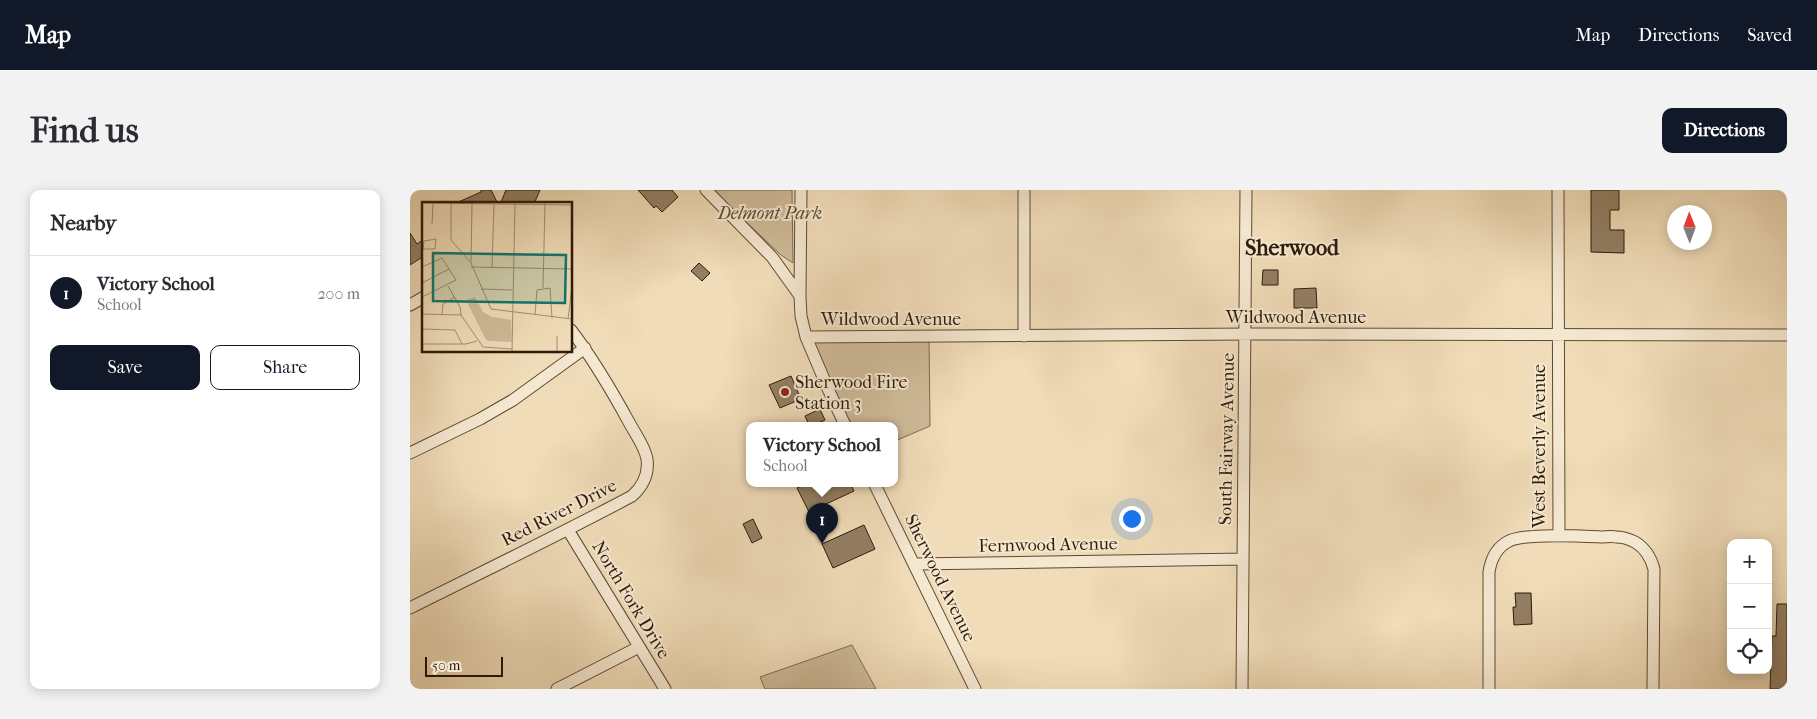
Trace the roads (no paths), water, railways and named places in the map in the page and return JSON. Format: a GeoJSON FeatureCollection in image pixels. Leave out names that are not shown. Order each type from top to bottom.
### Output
{"type":"FeatureCollection","features":[{"type":"Feature","properties":{"kind":"street"},"geometry":{"type":"LineString","coordinates":[[706,190],[772,258],[800,296]]}},
{"type":"Feature","properties":{"kind":"street"},"geometry":{"type":"LineString","coordinates":[[801,190],[801,316],[806,337],[844,422]]}},
{"type":"Feature","properties":{"kind":"street"},"geometry":{"type":"LineString","coordinates":[[1024,190],[1024,336]]}},
{"type":"Feature","properties":{"kind":"street","name":"South Fairway Avenue"},"geometry":{"type":"LineString","coordinates":[[1242,689],[1246,190]]}},
{"type":"Feature","properties":{"kind":"street","name":"West Beverly Avenue"},"geometry":{"type":"LineString","coordinates":[[1489,689],[1489,572],[1494,556],[1500,548],[1518,538],[1559,536],[1558,190]]}},
{"type":"Feature","properties":{"kind":"street"},"geometry":{"type":"LineString","coordinates":[[410,305],[422,298]]}},
{"type":"Feature","properties":{"kind":"street","name":"Red River Drive"},"geometry":{"type":"LineString","coordinates":[[410,608],[528,548],[568,530],[632,496],[640,489],[648,469],[645,452],[604,375],[572,331]]}},
{"type":"Feature","properties":{"kind":"street","name":"Wildwood Avenue"},"geometry":{"type":"LineString","coordinates":[[806,337],[1246,334],[1787,335]]}},
{"type":"Feature","properties":{"kind":"street"},"geometry":{"type":"LineString","coordinates":[[410,453],[480,419],[513,400],[585,348]]}},
{"type":"Feature","properties":{"kind":"street","name":"Sherwood Avenue"},"geometry":{"type":"LineString","coordinates":[[876,487],[975,689]]}},
{"type":"Feature","properties":{"kind":"street","name":"North Fork Drive"},"geometry":{"type":"LineString","coordinates":[[568,530],[664,689]]}},
{"type":"Feature","properties":{"kind":"street"},"geometry":{"type":"LineString","coordinates":[[1559,536],[1617,536],[1635,542],[1646,552],[1654,569],[1653,689]]}},
{"type":"Feature","properties":{"kind":"street","name":"Fernwood Avenue"},"geometry":{"type":"LineString","coordinates":[[914,564],[1243,559]]}},
{"type":"Feature","properties":{"kind":"street"},"geometry":{"type":"LineString","coordinates":[[557,689],[639,647]]}},
{"type":"Feature","properties":{"kind":"place","name":"Sherwood Fire Station 3"},"geometry":{"type":"Point","coordinates":[785,392]}},
{"type":"Feature","properties":{"kind":"place","name":"Victory School"},"geometry":{"type":"Point","coordinates":[822,544]}},
{"type":"Feature","properties":{"kind":"district","name":"Sherwood"},"geometry":{"type":"Point","coordinates":[1292,248]}},
{"type":"Feature","properties":{"kind":"park label","name":"Delmont Park"},"geometry":{"type":"Point","coordinates":[770,213]}}]}
